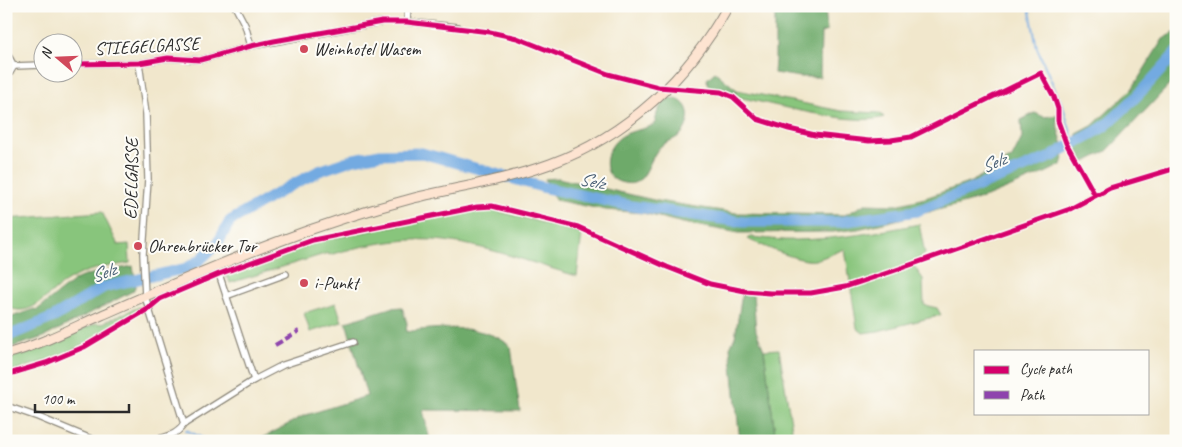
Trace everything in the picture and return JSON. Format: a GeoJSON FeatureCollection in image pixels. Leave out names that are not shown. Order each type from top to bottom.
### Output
{"type":"FeatureCollection","features":[{"type":"Feature","properties":{"kind":"main road"},"geometry":{"type":"LineString","coordinates":[[6,354],[41,342],[248,253],[306,232],[386,206],[516,175],[580,151],[614,132],[642,111],[679,75],[705,44],[728,6]]}},
{"type":"Feature","properties":{"kind":"street"},"geometry":{"type":"LineString","coordinates":[[235,6],[245,25],[251,46]]}},
{"type":"Feature","properties":{"kind":"street"},"geometry":{"type":"LineString","coordinates":[[407,22],[408,6]]}},
{"type":"Feature","properties":{"kind":"street","name":"STIEGELGASSE"},"geometry":{"type":"LineString","coordinates":[[82,64],[139,63],[168,58],[200,60],[251,46],[382,22],[407,22],[458,27]]}},
{"type":"Feature","properties":{"kind":"street"},"geometry":{"type":"LineString","coordinates":[[6,52],[14,66]]}},
{"type":"Feature","properties":{"kind":"street","name":"EDELGASSE"},"geometry":{"type":"LineString","coordinates":[[139,63],[146,114],[148,179],[143,266],[145,296],[184,424]]}},
{"type":"Feature","properties":{"kind":"street"},"geometry":{"type":"LineString","coordinates":[[14,66],[32,65]]}},
{"type":"Feature","properties":{"kind":"street"},"geometry":{"type":"LineString","coordinates":[[6,79],[14,66]]}},
{"type":"Feature","properties":{"kind":"street"},"geometry":{"type":"LineString","coordinates":[[219,274],[254,380]]}},
{"type":"Feature","properties":{"kind":"street"},"geometry":{"type":"LineString","coordinates":[[226,296],[286,274]]}},
{"type":"Feature","properties":{"kind":"street"},"geometry":{"type":"LineString","coordinates":[[148,441],[166,438],[175,433],[184,424],[254,380],[282,365],[353,342]]}},
{"type":"Feature","properties":{"kind":"street"},"geometry":{"type":"LineString","coordinates":[[6,406],[96,441]]}},
{"type":"Feature","properties":{"kind":"green space"},"geometry":{"type":"Polygon","coordinates":[[[775,6],[825,6],[827,31],[821,33],[820,77],[800,77],[774,73],[775,6]]]}},
{"type":"Feature","properties":{"kind":"green space"},"geometry":{"type":"Polygon","coordinates":[[[1176,32],[1176,78],[1107,151],[1083,163],[1075,145],[1077,134],[1092,126],[1132,89],[1163,39],[1176,32]]]}},
{"type":"Feature","properties":{"kind":"green space"},"geometry":{"type":"Polygon","coordinates":[[[715,72],[737,90],[735,94],[728,90],[708,86],[707,79],[715,72]]]}},
{"type":"Feature","properties":{"kind":"green space"},"geometry":{"type":"Polygon","coordinates":[[[737,90],[841,111],[878,113],[884,117],[855,119],[814,114],[742,98],[735,94],[737,90]]]}},
{"type":"Feature","properties":{"kind":"green space"},"geometry":{"type":"Polygon","coordinates":[[[667,98],[680,101],[687,109],[688,120],[683,132],[661,146],[638,181],[630,184],[616,180],[611,176],[606,164],[613,144],[622,136],[656,123],[656,116],[667,98]]]}},
{"type":"Feature","properties":{"kind":"green space"},"geometry":{"type":"Polygon","coordinates":[[[1035,113],[1044,117],[1057,115],[1058,129],[1065,151],[1061,165],[989,196],[858,229],[833,232],[739,233],[683,223],[643,213],[606,210],[555,200],[545,179],[558,178],[658,201],[736,213],[845,215],[865,204],[896,205],[925,198],[971,182],[1012,158],[1022,138],[1021,120],[1035,113]]]}},
{"type":"Feature","properties":{"kind":"green space"},"geometry":{"type":"Polygon","coordinates":[[[485,208],[582,233],[577,276],[471,245],[435,240],[408,240],[355,248],[329,255],[328,253],[230,283],[228,277],[225,277],[227,272],[318,241],[485,208]]]}},
{"type":"Feature","properties":{"kind":"green space"},"geometry":{"type":"Polygon","coordinates":[[[102,212],[118,245],[129,244],[130,263],[99,268],[80,274],[65,282],[29,309],[21,310],[6,306],[6,219],[102,212]]]}},
{"type":"Feature","properties":{"kind":"green space"},"geometry":{"type":"Polygon","coordinates":[[[919,224],[925,254],[915,261],[914,266],[923,279],[924,305],[937,308],[941,315],[863,333],[857,328],[845,249],[819,259],[808,260],[781,253],[747,239],[750,237],[779,240],[828,238],[919,224]]]}},
{"type":"Feature","properties":{"kind":"green space"},"geometry":{"type":"Polygon","coordinates":[[[133,266],[136,285],[133,291],[44,337],[6,349],[6,317],[9,318],[34,309],[37,310],[75,280],[86,275],[133,266]]]}},
{"type":"Feature","properties":{"kind":"green space"},"geometry":{"type":"Polygon","coordinates":[[[742,294],[753,294],[756,331],[764,350],[776,441],[740,441],[730,347],[735,337],[742,294]]]}},
{"type":"Feature","properties":{"kind":"green space"},"geometry":{"type":"Polygon","coordinates":[[[336,303],[342,322],[310,332],[304,313],[336,303]]]}},
{"type":"Feature","properties":{"kind":"green space"},"geometry":{"type":"Polygon","coordinates":[[[139,307],[140,310],[83,345],[45,361],[6,373],[6,358],[97,323],[100,324],[139,307]]]}},
{"type":"Feature","properties":{"kind":"green space"},"geometry":{"type":"Polygon","coordinates":[[[402,307],[407,323],[406,332],[446,328],[475,330],[501,339],[511,347],[520,411],[423,410],[430,441],[257,441],[303,416],[367,396],[346,322],[390,308],[402,307]]]}},
{"type":"Feature","properties":{"kind":"green space"},"geometry":{"type":"Polygon","coordinates":[[[779,349],[794,441],[776,441],[764,350],[779,349]]]}},
{"type":"Feature","properties":{"kind":"waterway"},"geometry":{"type":"LineString","coordinates":[[1029,6],[1037,48],[1064,110],[1074,143]]}},
{"type":"Feature","properties":{"kind":"waterway","name":"Selz"},"geometry":{"type":"LineString","coordinates":[[6,337],[54,317],[104,287],[187,268],[200,260],[218,243],[230,221],[319,171],[354,159],[380,154],[422,153],[542,187],[631,206],[743,222],[840,222],[917,211],[1053,156],[1100,129],[1133,100],[1176,53]]}},
{"type":"Feature","properties":{"kind":"waterway"},"geometry":{"type":"LineString","coordinates":[[186,430],[208,441]]}},
{"type":"Feature","properties":{"kind":"marked path"},"geometry":{"type":"LineString","coordinates":[[275,345],[299,331]]}},
{"type":"Feature","properties":{"kind":"cycle path"},"geometry":{"type":"LineString","coordinates":[[82,64],[139,63],[168,58],[200,60],[274,41],[382,22],[407,22],[490,32],[517,38],[608,74],[658,87],[721,92],[733,97],[757,119],[789,129],[815,135],[869,141],[911,137],[1041,73],[1054,97],[1058,109],[1058,121],[1066,143],[1095,195]]}},
{"type":"Feature","properties":{"kind":"cycle path"},"geometry":{"type":"LineString","coordinates":[[6,375],[46,363],[84,347],[148,309],[160,299],[219,274],[313,240],[477,207],[492,206],[578,227],[710,284],[745,291],[811,293],[845,287],[893,271],[1070,209],[1110,188],[1176,168]]}},
{"type":"Feature","properties":{"kind":"place","name":"Weinhotel Wasem"},"geometry":{"type":"Point","coordinates":[304,49]}},
{"type":"Feature","properties":{"kind":"place","name":"Ohrenbrücker Tor"},"geometry":{"type":"Point","coordinates":[138,246]}},
{"type":"Feature","properties":{"kind":"place","name":"i-Punkt"},"geometry":{"type":"Point","coordinates":[304,283]}}]}
